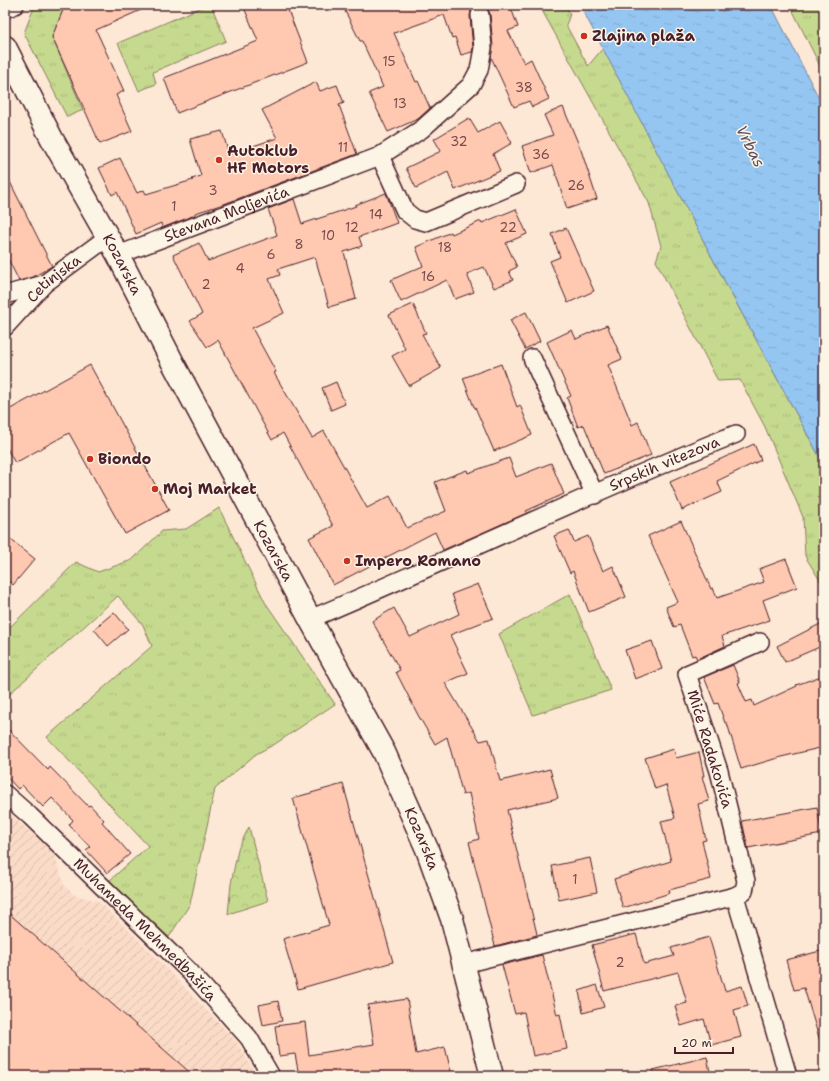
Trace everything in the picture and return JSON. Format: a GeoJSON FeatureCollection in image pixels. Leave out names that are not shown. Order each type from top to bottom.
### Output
{"type":"FeatureCollection","features":[{"type":"Feature","properties":{"kind":"main road","name":"Kozarska"},"geometry":{"type":"LineString","coordinates":[[5,47],[52,139],[113,246],[174,365],[310,618],[366,716],[394,774],[427,849],[452,919],[492,1076]]}},
{"type":"Feature","properties":{"kind":"street"},"geometry":{"type":"LineString","coordinates":[[5,9],[15,5]]}},
{"type":"Feature","properties":{"kind":"street","name":"Stevana Moljevića"},"geometry":{"type":"LineString","coordinates":[[113,246],[380,156],[422,129],[471,85],[479,70],[483,48],[480,15]]}},
{"type":"Feature","properties":{"kind":"street"},"geometry":{"type":"LineString","coordinates":[[380,156],[405,211],[420,221],[426,222],[516,184]]}},
{"type":"Feature","properties":{"kind":"street","name":"Cetinjska"},"geometry":{"type":"LineString","coordinates":[[5,326],[44,284],[113,246]]}},
{"type":"Feature","properties":{"kind":"street"},"geometry":{"type":"LineString","coordinates":[[5,295],[44,284]]}},
{"type":"Feature","properties":{"kind":"street","name":"Srpskih vitezova"},"geometry":{"type":"LineString","coordinates":[[532,358],[595,495]]}},
{"type":"Feature","properties":{"kind":"street","name":"Srpskih vitezova"},"geometry":{"type":"LineString","coordinates":[[310,618],[432,567],[684,455],[736,434]]}},
{"type":"Feature","properties":{"kind":"street","name":"Miće Radakovića"},"geometry":{"type":"LineString","coordinates":[[735,896],[744,891],[746,881],[719,770],[687,674],[760,642]]}},
{"type":"Feature","properties":{"kind":"street","name":"Muhameda Mehmedbašića"},"geometry":{"type":"LineString","coordinates":[[5,794],[30,816],[190,972],[249,1038],[271,1076]]}},
{"type":"Feature","properties":{"kind":"street"},"geometry":{"type":"LineString","coordinates":[[464,964],[735,896],[788,1076]]}},
{"type":"Feature","properties":{"kind":"shaded area"},"geometry":{"type":"Polygon","coordinates":[[[5,810],[54,853],[64,885],[74,895],[98,901],[147,948],[236,1041],[257,1076],[5,1076],[5,810]]]}},
{"type":"Feature","properties":{"kind":"green space"},"geometry":{"type":"Polygon","coordinates":[[[35,5],[65,5],[52,37],[83,110],[67,117],[24,33],[35,5]]]}},
{"type":"Feature","properties":{"kind":"green space"},"geometry":{"type":"Polygon","coordinates":[[[207,5],[211,5],[226,41],[153,72],[156,84],[139,91],[118,43],[207,5]]]}},
{"type":"Feature","properties":{"kind":"green space"},"geometry":{"type":"Polygon","coordinates":[[[539,5],[565,5],[570,14],[566,25],[588,66],[603,48],[726,284],[824,465],[824,587],[805,556],[803,517],[765,427],[740,380],[718,381],[656,261],[661,246],[649,203],[539,5]]]}},
{"type":"Feature","properties":{"kind":"green space"},"geometry":{"type":"Polygon","coordinates":[[[790,5],[824,5],[824,74],[822,70],[790,5]]]}},
{"type":"Feature","properties":{"kind":"green space"},"geometry":{"type":"Polygon","coordinates":[[[219,508],[265,602],[335,704],[275,744],[256,754],[215,789],[190,904],[169,937],[108,882],[148,846],[47,737],[152,646],[143,625],[118,596],[7,696],[5,694],[5,632],[76,562],[98,572],[132,560],[162,531],[186,529],[219,508]]]}},
{"type":"Feature","properties":{"kind":"green space"},"geometry":{"type":"Polygon","coordinates":[[[570,594],[611,690],[533,715],[499,634],[570,594]]]}},
{"type":"Feature","properties":{"kind":"green space"},"geometry":{"type":"Polygon","coordinates":[[[249,827],[268,901],[228,914],[231,884],[238,849],[249,827]]]}},
{"type":"Feature","properties":{"kind":"water","name":"Vrbas"},"geometry":{"type":"Polygon","coordinates":[[[580,5],[771,5],[824,108],[824,465],[726,284],[580,5]]]}},
{"type":"Feature","properties":{"kind":"building"},"geometry":{"type":"Polygon","coordinates":[[[65,5],[152,5],[96,30],[124,91],[116,95],[132,131],[100,144],[52,37],[65,5]]]}},
{"type":"Feature","properties":{"kind":"building"},"geometry":{"type":"Polygon","coordinates":[[[243,5],[286,5],[308,62],[177,113],[164,78],[258,41],[243,5]]]}},
{"type":"Feature","properties":{"kind":"building"},"geometry":{"type":"Polygon","coordinates":[[[342,5],[479,5],[471,10],[470,16],[473,48],[472,52],[461,55],[455,37],[452,38],[444,15],[394,33],[416,82],[418,81],[430,108],[418,119],[388,132],[369,93],[383,87],[362,41],[360,41],[342,5]]]}},
{"type":"Feature","properties":{"kind":"building"},"geometry":{"type":"Polygon","coordinates":[[[479,5],[510,5],[518,27],[508,31],[524,63],[531,59],[549,99],[532,107],[529,101],[514,107],[491,57],[493,47],[490,14],[485,6],[479,5]]]}},
{"type":"Feature","properties":{"kind":"building"},"geometry":{"type":"Polygon","coordinates":[[[316,82],[320,91],[337,85],[344,103],[339,105],[357,154],[224,204],[195,213],[195,215],[162,228],[161,223],[136,234],[117,192],[112,195],[99,168],[120,158],[137,193],[144,190],[146,194],[193,180],[192,179],[201,176],[190,139],[222,131],[229,154],[277,138],[262,110],[316,82]]]}},
{"type":"Feature","properties":{"kind":"building"},"geometry":{"type":"Polygon","coordinates":[[[563,107],[581,150],[597,199],[567,209],[553,165],[531,173],[522,146],[553,135],[544,115],[563,107]]]}},
{"type":"Feature","properties":{"kind":"building"},"geometry":{"type":"Polygon","coordinates":[[[469,118],[478,133],[500,121],[512,143],[493,154],[500,171],[455,190],[448,172],[416,188],[406,168],[441,151],[434,139],[469,118]]]}},
{"type":"Feature","properties":{"kind":"building"},"geometry":{"type":"Polygon","coordinates":[[[5,172],[52,266],[33,277],[19,281],[5,253],[5,172]]]}},
{"type":"Feature","properties":{"kind":"building"},"geometry":{"type":"Polygon","coordinates":[[[386,193],[397,223],[359,237],[362,246],[344,252],[356,299],[329,307],[315,257],[278,269],[280,275],[269,279],[284,313],[252,328],[276,372],[274,373],[312,438],[324,431],[367,508],[390,496],[407,528],[446,511],[435,482],[467,470],[468,473],[509,458],[516,477],[551,463],[564,494],[526,511],[527,513],[443,550],[435,532],[333,585],[309,538],[333,526],[283,433],[272,440],[218,340],[207,347],[190,321],[202,314],[173,255],[199,243],[208,261],[277,235],[268,209],[294,199],[302,224],[356,206],[355,205],[386,193]]]}},
{"type":"Feature","properties":{"kind":"building"},"geometry":{"type":"Polygon","coordinates":[[[516,209],[527,234],[506,243],[517,267],[509,271],[513,280],[494,288],[484,267],[467,274],[474,292],[455,299],[447,280],[401,302],[391,280],[423,266],[416,247],[451,232],[452,234],[481,221],[482,223],[516,209]]]}},
{"type":"Feature","properties":{"kind":"building"},"geometry":{"type":"Polygon","coordinates":[[[566,228],[594,291],[568,303],[550,261],[560,257],[552,234],[566,228]]]}},
{"type":"Feature","properties":{"kind":"building"},"geometry":{"type":"Polygon","coordinates":[[[413,304],[426,333],[422,334],[441,368],[409,386],[392,356],[405,349],[389,315],[413,304]]]}},
{"type":"Feature","properties":{"kind":"building"},"geometry":{"type":"Polygon","coordinates":[[[526,312],[540,341],[525,349],[510,320],[526,312]]]}},
{"type":"Feature","properties":{"kind":"building"},"geometry":{"type":"Polygon","coordinates":[[[607,325],[622,359],[608,365],[632,425],[638,422],[651,455],[604,474],[584,425],[578,427],[567,398],[571,396],[547,342],[572,330],[576,339],[607,325]]]}},
{"type":"Feature","properties":{"kind":"building"},"geometry":{"type":"Polygon","coordinates":[[[501,364],[517,407],[520,405],[532,435],[494,451],[474,407],[463,378],[501,364]]]}},
{"type":"Feature","properties":{"kind":"building"},"geometry":{"type":"Polygon","coordinates":[[[90,365],[169,510],[125,534],[69,433],[15,463],[5,445],[5,412],[90,365]]]}},
{"type":"Feature","properties":{"kind":"building"},"geometry":{"type":"Polygon","coordinates":[[[336,382],[345,404],[331,410],[322,388],[336,382]]]}},
{"type":"Feature","properties":{"kind":"building"},"geometry":{"type":"Polygon","coordinates":[[[754,444],[761,460],[717,481],[722,492],[682,510],[670,482],[754,444]]]}},
{"type":"Feature","properties":{"kind":"building"},"geometry":{"type":"Polygon","coordinates":[[[681,521],[711,589],[713,588],[717,598],[764,582],[759,569],[786,559],[797,587],[763,600],[770,620],[722,636],[725,646],[697,659],[695,655],[692,656],[680,625],[674,627],[666,607],[678,602],[648,536],[681,521]]]}},
{"type":"Feature","properties":{"kind":"building"},"geometry":{"type":"Polygon","coordinates":[[[569,530],[574,542],[588,536],[603,571],[613,566],[626,597],[589,612],[573,571],[570,573],[554,536],[569,530]]]}},
{"type":"Feature","properties":{"kind":"building"},"geometry":{"type":"Polygon","coordinates":[[[5,535],[35,559],[13,585],[5,578],[5,535]]]}},
{"type":"Feature","properties":{"kind":"building"},"geometry":{"type":"Polygon","coordinates":[[[478,584],[493,618],[450,635],[468,673],[445,683],[480,741],[489,739],[500,781],[550,769],[558,798],[507,810],[537,935],[495,946],[469,842],[479,839],[469,793],[463,795],[447,737],[435,744],[396,672],[400,670],[372,621],[394,608],[410,637],[459,614],[452,594],[478,584]]]}},
{"type":"Feature","properties":{"kind":"building"},"geometry":{"type":"Polygon","coordinates":[[[114,612],[128,629],[108,646],[94,629],[114,612]]]}},
{"type":"Feature","properties":{"kind":"building"},"geometry":{"type":"Polygon","coordinates":[[[824,622],[824,645],[785,662],[777,646],[824,622]]]}},
{"type":"Feature","properties":{"kind":"building"},"geometry":{"type":"Polygon","coordinates":[[[652,641],[662,669],[635,679],[625,650],[652,641]]]}},
{"type":"Feature","properties":{"kind":"building"},"geometry":{"type":"Polygon","coordinates":[[[733,665],[740,682],[738,683],[746,702],[752,700],[754,706],[797,686],[796,685],[824,675],[824,747],[781,757],[741,769],[727,723],[725,723],[718,703],[715,704],[704,677],[733,665]]]}},
{"type":"Feature","properties":{"kind":"building"},"geometry":{"type":"Polygon","coordinates":[[[5,726],[48,770],[50,767],[88,806],[90,805],[104,820],[102,822],[130,854],[107,873],[86,850],[90,847],[69,825],[73,820],[52,798],[43,807],[22,785],[18,789],[5,775],[5,726]]]}},
{"type":"Feature","properties":{"kind":"building"},"geometry":{"type":"Polygon","coordinates":[[[674,749],[676,758],[699,752],[704,776],[702,776],[709,801],[698,804],[706,840],[702,841],[711,879],[669,890],[670,893],[623,908],[614,879],[671,861],[661,821],[675,818],[666,785],[655,789],[645,758],[674,749]]]}},
{"type":"Feature","properties":{"kind":"building"},"geometry":{"type":"Polygon","coordinates":[[[343,784],[393,962],[298,989],[283,939],[329,925],[293,798],[343,784]]]}},
{"type":"Feature","properties":{"kind":"building"},"geometry":{"type":"Polygon","coordinates":[[[817,807],[822,834],[748,848],[742,821],[817,807]]]}},
{"type":"Feature","properties":{"kind":"building"},"geometry":{"type":"Polygon","coordinates":[[[590,858],[597,892],[559,900],[552,866],[590,858]]]}},
{"type":"Feature","properties":{"kind":"building"},"geometry":{"type":"Polygon","coordinates":[[[5,910],[194,1076],[5,1076],[5,910]]]}},
{"type":"Feature","properties":{"kind":"building"},"geometry":{"type":"Polygon","coordinates":[[[636,934],[644,964],[674,956],[671,948],[709,937],[725,991],[742,986],[748,1006],[734,1010],[741,1037],[711,1045],[704,1019],[681,1026],[675,1006],[687,1003],[678,972],[604,991],[592,945],[636,934]]]}},
{"type":"Feature","properties":{"kind":"building"},"geometry":{"type":"Polygon","coordinates":[[[824,950],[824,1040],[820,1041],[804,988],[794,990],[786,960],[824,950]]]}},
{"type":"Feature","properties":{"kind":"building"},"geometry":{"type":"Polygon","coordinates":[[[542,955],[557,1015],[560,1014],[567,1049],[533,1056],[524,1012],[515,1014],[502,965],[542,955]]]}},
{"type":"Feature","properties":{"kind":"building"},"geometry":{"type":"Polygon","coordinates":[[[597,985],[604,1007],[583,1013],[579,991],[597,985]]]}},
{"type":"Feature","properties":{"kind":"building"},"geometry":{"type":"Polygon","coordinates":[[[407,999],[416,1054],[445,1047],[452,1076],[299,1076],[295,1054],[279,1056],[275,1026],[305,1022],[309,1055],[374,1044],[368,1005],[407,999]]]}},
{"type":"Feature","properties":{"kind":"building"},"geometry":{"type":"Polygon","coordinates":[[[278,1001],[282,1021],[263,1025],[259,1005],[278,1001]]]}},
{"type":"Feature","properties":{"kind":"building"},"geometry":{"type":"Polygon","coordinates":[[[707,1057],[710,1072],[693,1076],[654,1076],[653,1070],[707,1057]]]}},
{"type":"Feature","properties":{"kind":"place","name":"Zlajina plaža"},"geometry":{"type":"Point","coordinates":[584,36]}},
{"type":"Feature","properties":{"kind":"place","name":"Autoklub HF Motors"},"geometry":{"type":"Point","coordinates":[219,160]}},
{"type":"Feature","properties":{"kind":"place","name":"Biondo"},"geometry":{"type":"Point","coordinates":[90,459]}},
{"type":"Feature","properties":{"kind":"place","name":"Moj Market"},"geometry":{"type":"Point","coordinates":[155,489]}},
{"type":"Feature","properties":{"kind":"place","name":"Impero Romano"},"geometry":{"type":"Point","coordinates":[347,561]}}]}
